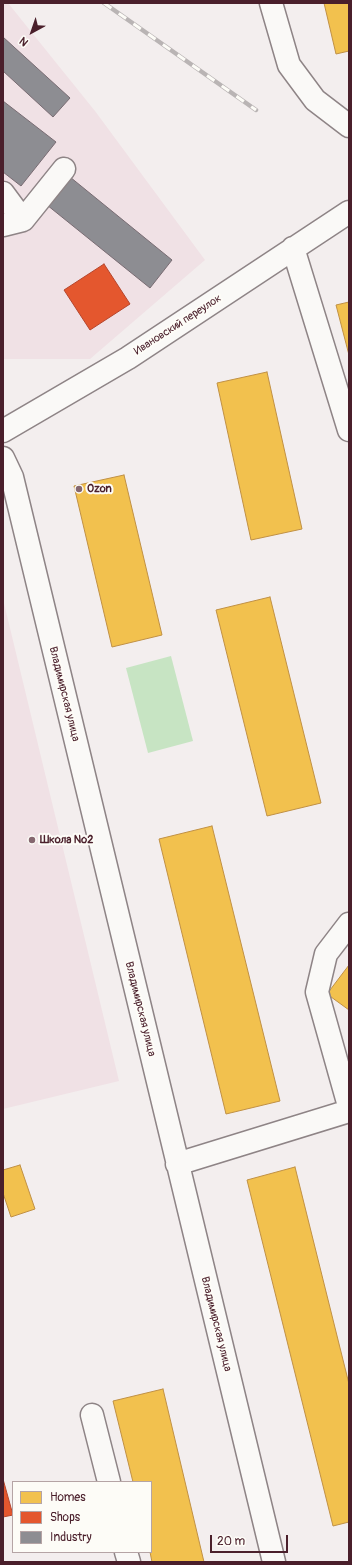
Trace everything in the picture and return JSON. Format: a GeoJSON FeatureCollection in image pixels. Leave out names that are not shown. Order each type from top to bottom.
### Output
{"type":"FeatureCollection","features":[{"type":"Feature","properties":{"kind":"street"},"geometry":{"type":"LineString","coordinates":[[271,3],[289,65],[315,100],[349,126]]}},
{"type":"Feature","properties":{"kind":"street"},"geometry":{"type":"LineString","coordinates":[[3,193],[13,223],[64,169]]}},
{"type":"Feature","properties":{"kind":"street","name":"Ивановский переулок"},"geometry":{"type":"LineString","coordinates":[[3,431],[128,358],[349,212]]}},
{"type":"Feature","properties":{"kind":"street"},"geometry":{"type":"LineString","coordinates":[[293,248],[349,430]]}},
{"type":"Feature","properties":{"kind":"street","name":"Владимирская улица"},"geometry":{"type":"LineString","coordinates":[[3,458],[12,477],[274,1562]]}},
{"type":"Feature","properties":{"kind":"street"},"geometry":{"type":"LineString","coordinates":[[349,924],[326,954],[317,992],[349,1106]]}},
{"type":"Feature","properties":{"kind":"street"},"geometry":{"type":"LineString","coordinates":[[177,1164],[349,1111]]}},
{"type":"Feature","properties":{"kind":"street"},"geometry":{"type":"LineString","coordinates":[[92,1415],[109,1481]]}},
{"type":"Feature","properties":{"kind":"shaded area"},"geometry":{"type":"Polygon","coordinates":[[[3,3],[8,3],[95,111],[205,260],[90,359],[3,359],[3,3]]]}},
{"type":"Feature","properties":{"kind":"shaded area","name":"Школа №2"},"geometry":{"type":"Polygon","coordinates":[[[3,599],[119,1081],[3,1109],[3,599]]]}},
{"type":"Feature","properties":{"kind":"green space"},"geometry":{"type":"Polygon","coordinates":[[[171,656],[193,741],[148,753],[126,668],[171,656]]]}},
{"type":"Feature","properties":{"kind":"building: Homes"},"geometry":{"type":"Polygon","coordinates":[[[324,3],[349,3],[349,51],[336,54],[324,3]]]}},
{"type":"Feature","properties":{"kind":"building: Homes"},"geometry":{"type":"Polygon","coordinates":[[[349,302],[349,355],[336,305],[349,302]]]}},
{"type":"Feature","properties":{"kind":"building: Homes"},"geometry":{"type":"Polygon","coordinates":[[[267,372],[302,529],[251,540],[217,383],[267,372]]]}},
{"type":"Feature","properties":{"kind":"building: Homes"},"geometry":{"type":"Polygon","coordinates":[[[124,475],[162,635],[112,647],[74,486],[124,475]]]}},
{"type":"Feature","properties":{"kind":"building: Homes"},"geometry":{"type":"Polygon","coordinates":[[[270,597],[321,803],[267,816],[216,610],[270,597]]]}},
{"type":"Feature","properties":{"kind":"building: Homes"},"geometry":{"type":"Polygon","coordinates":[[[212,826],[280,1101],[226,1114],[159,839],[212,826]]]}},
{"type":"Feature","properties":{"kind":"building: Homes"},"geometry":{"type":"Polygon","coordinates":[[[349,965],[349,1010],[327,994],[349,965]]]}},
{"type":"Feature","properties":{"kind":"building: Homes"},"geometry":{"type":"Polygon","coordinates":[[[20,1165],[35,1209],[11,1217],[3,1193],[3,1170],[20,1165]]]}},
{"type":"Feature","properties":{"kind":"building: Homes"},"geometry":{"type":"Polygon","coordinates":[[[295,1167],[349,1384],[349,1522],[333,1526],[247,1180],[295,1167]]]}},
{"type":"Feature","properties":{"kind":"building: Homes"},"geometry":{"type":"Polygon","coordinates":[[[163,1389],[204,1562],[152,1562],[150,1553],[152,1553],[152,1481],[133,1481],[113,1401],[163,1389]]]}},
{"type":"Feature","properties":{"kind":"building: Shops"},"geometry":{"type":"Polygon","coordinates":[[[104,264],[130,304],[90,330],[64,290],[104,264]]]}},
{"type":"Feature","properties":{"kind":"building: Shops"},"geometry":{"type":"Polygon","coordinates":[[[3,1479],[12,1515],[3,1517],[3,1479]]]}},
{"type":"Feature","properties":{"kind":"building: Industry"},"geometry":{"type":"Polygon","coordinates":[[[3,37],[70,98],[53,117],[3,71],[3,37]]]}},
{"type":"Feature","properties":{"kind":"building: Industry"},"geometry":{"type":"Polygon","coordinates":[[[3,101],[56,142],[21,186],[3,172],[3,101]]]}},
{"type":"Feature","properties":{"kind":"building: Industry"},"geometry":{"type":"Polygon","coordinates":[[[70,177],[172,260],[150,288],[47,205],[70,177]]]}},
{"type":"Feature","properties":{"kind":"railway"},"geometry":{"type":"LineString","coordinates":[[104,3],[256,110]]}},
{"type":"Feature","properties":{"kind":"place","name":"Ozon"},"geometry":{"type":"Point","coordinates":[79,489]}},
{"type":"Feature","properties":{"kind":"place","name":"Школа №2"},"geometry":{"type":"Point","coordinates":[32,840]}}]}
